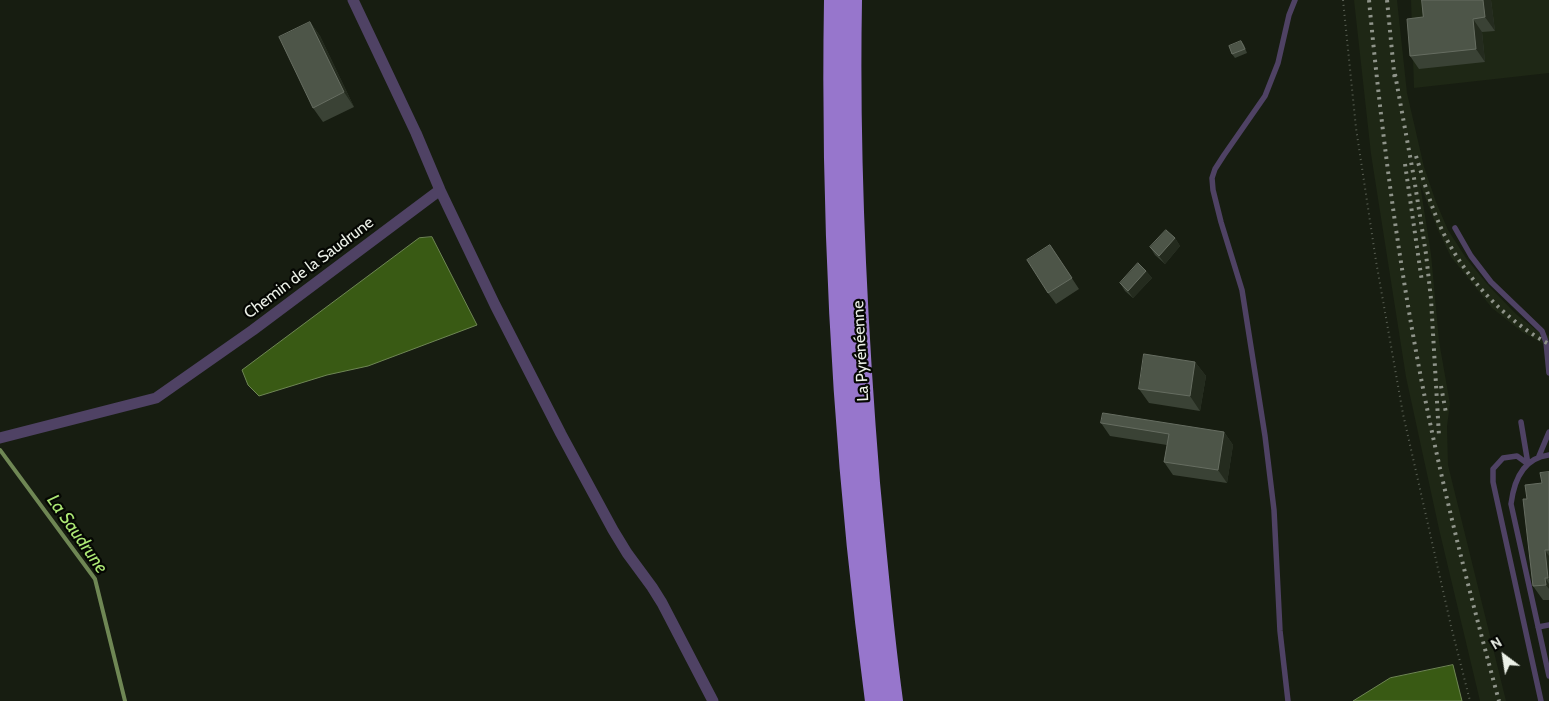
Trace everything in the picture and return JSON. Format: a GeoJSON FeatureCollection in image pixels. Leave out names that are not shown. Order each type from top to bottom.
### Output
{"type":"FeatureCollection","features":[{"type":"Feature","properties":{"kind":"highway","name":"La Pyrénéenne"},"geometry":{"type":"LineString","coordinates":[[834,0],[835,192],[839,297],[852,498],[875,701]]}},
{"type":"Feature","properties":{"kind":"highway","name":"La Pyrénéenne"},"geometry":{"type":"LineString","coordinates":[[852,0],[852,121],[857,297],[876,553],[893,701]]}},
{"type":"Feature","properties":{"kind":"street"},"geometry":{"type":"LineString","coordinates":[[353,0],[416,133],[440,190],[496,305],[596,499],[627,553],[652,587],[665,609],[713,701]]}},
{"type":"Feature","properties":{"kind":"street","name":"Chemin de la Saudrune"},"geometry":{"type":"LineString","coordinates":[[1,437],[156,398],[253,330],[440,190]]}},
{"type":"Feature","properties":{"kind":"lane"},"geometry":{"type":"LineString","coordinates":[[1288,701],[1280,631],[1274,510],[1265,436],[1242,290],[1221,222],[1212,178],[1215,169],[1224,155],[1265,96],[1278,63],[1295,0]]}},
{"type":"Feature","properties":{"kind":"lane"},"geometry":{"type":"LineString","coordinates":[[1455,228],[1471,256],[1491,282],[1542,332],[1546,342],[1549,373]]}},
{"type":"Feature","properties":{"kind":"lane"},"geometry":{"type":"LineString","coordinates":[[1522,422],[1528,464]]}},
{"type":"Feature","properties":{"kind":"lane"},"geometry":{"type":"LineString","coordinates":[[1540,456],[1549,432]]}},
{"type":"Feature","properties":{"kind":"lane"},"geometry":{"type":"LineString","coordinates":[[1549,455],[1540,456],[1528,464],[1518,475],[1513,488],[1511,504],[1549,676]]}},
{"type":"Feature","properties":{"kind":"lane"},"geometry":{"type":"LineString","coordinates":[[1528,464],[1516,456],[1503,458],[1493,469],[1492,482],[1541,701]]}},
{"type":"Feature","properties":{"kind":"lane"},"geometry":{"type":"LineString","coordinates":[[1538,627],[1549,625]]}},
{"type":"Feature","properties":{"kind":"path"},"geometry":{"type":"LineString","coordinates":[[1343,0],[1356,128],[1376,260],[1401,404],[1450,626],[1470,701]]}},
{"type":"Feature","properties":{"kind":"shaded area"},"geometry":{"type":"Polygon","coordinates":[[[1354,0],[1397,0],[1407,93],[1424,167],[1448,230],[1466,258],[1488,285],[1516,314],[1536,330],[1549,336],[1549,347],[1522,332],[1492,308],[1451,257],[1420,184],[1431,254],[1439,341],[1450,404],[1447,426],[1448,465],[1506,701],[1480,701],[1439,529],[1406,377],[1371,154],[1354,0]]]}},
{"type":"Feature","properties":{"kind":"shaded area"},"geometry":{"type":"Polygon","coordinates":[[[1411,0],[1549,0],[1549,73],[1414,88],[1411,0]]]}},
{"type":"Feature","properties":{"kind":"shaded area"},"geometry":{"type":"Polygon","coordinates":[[[432,237],[477,325],[368,366],[327,375],[259,396],[248,385],[242,370],[419,238],[432,237]]]}},
{"type":"Feature","properties":{"kind":"shaded area"},"geometry":{"type":"Polygon","coordinates":[[[1453,665],[1462,701],[1353,701],[1390,678],[1453,665]]]}},
{"type":"Feature","properties":{"kind":"building"},"geometry":{"type":"Polygon","coordinates":[[[1422,0],[1483,0],[1485,17],[1473,19],[1476,49],[1410,56],[1407,19],[1423,17],[1422,0]]]}},
{"type":"Feature","properties":{"kind":"building"},"geometry":{"type":"Polygon","coordinates":[[[310,22],[344,92],[313,108],[279,37],[310,22]]]}},
{"type":"Feature","properties":{"kind":"building"},"geometry":{"type":"Polygon","coordinates":[[[1241,41],[1245,49],[1232,54],[1229,46],[1241,41]]]}},
{"type":"Feature","properties":{"kind":"building"},"geometry":{"type":"Polygon","coordinates":[[[1166,230],[1175,238],[1159,256],[1150,247],[1166,230]]]}},
{"type":"Feature","properties":{"kind":"building"},"geometry":{"type":"Polygon","coordinates":[[[1050,245],[1072,278],[1048,293],[1027,260],[1050,245]]]}},
{"type":"Feature","properties":{"kind":"building"},"geometry":{"type":"Polygon","coordinates":[[[1138,263],[1146,271],[1128,291],[1120,283],[1138,263]]]}},
{"type":"Feature","properties":{"kind":"building"},"geometry":{"type":"Polygon","coordinates":[[[1144,354],[1195,362],[1190,396],[1139,389],[1144,354]]]}},
{"type":"Feature","properties":{"kind":"building"},"geometry":{"type":"Polygon","coordinates":[[[1103,413],[1224,432],[1218,470],[1164,462],[1169,434],[1101,423],[1103,413]]]}},
{"type":"Feature","properties":{"kind":"building"},"geometry":{"type":"Polygon","coordinates":[[[1549,472],[1549,550],[1545,550],[1548,578],[1545,578],[1546,585],[1533,586],[1523,499],[1527,499],[1525,485],[1542,483],[1540,473],[1549,472]]]}},
{"type":"Feature","properties":{"kind":"waterway","name":"La Saudrune"},"geometry":{"type":"LineString","coordinates":[[0,450],[95,579],[125,701]]}},
{"type":"Feature","properties":{"kind":"railway"},"geometry":{"type":"LineString","coordinates":[[1369,0],[1390,190],[1421,378],[1457,540],[1499,701]]}},
{"type":"Feature","properties":{"kind":"railway"},"geometry":{"type":"LineString","coordinates":[[1387,0],[1395,82]]}},
{"type":"Feature","properties":{"kind":"railway"},"geometry":{"type":"LineString","coordinates":[[1395,74],[1426,254],[1431,299],[1439,436]]}},
{"type":"Feature","properties":{"kind":"railway"},"geometry":{"type":"LineString","coordinates":[[1416,156],[1438,221],[1457,258],[1483,292],[1498,307],[1514,321],[1549,344]]}},
{"type":"Feature","properties":{"kind":"railway"},"geometry":{"type":"LineString","coordinates":[[1405,164],[1422,282]]}},
{"type":"Feature","properties":{"kind":"railway"},"geometry":{"type":"LineString","coordinates":[[1441,386],[1446,413]]}}]}
